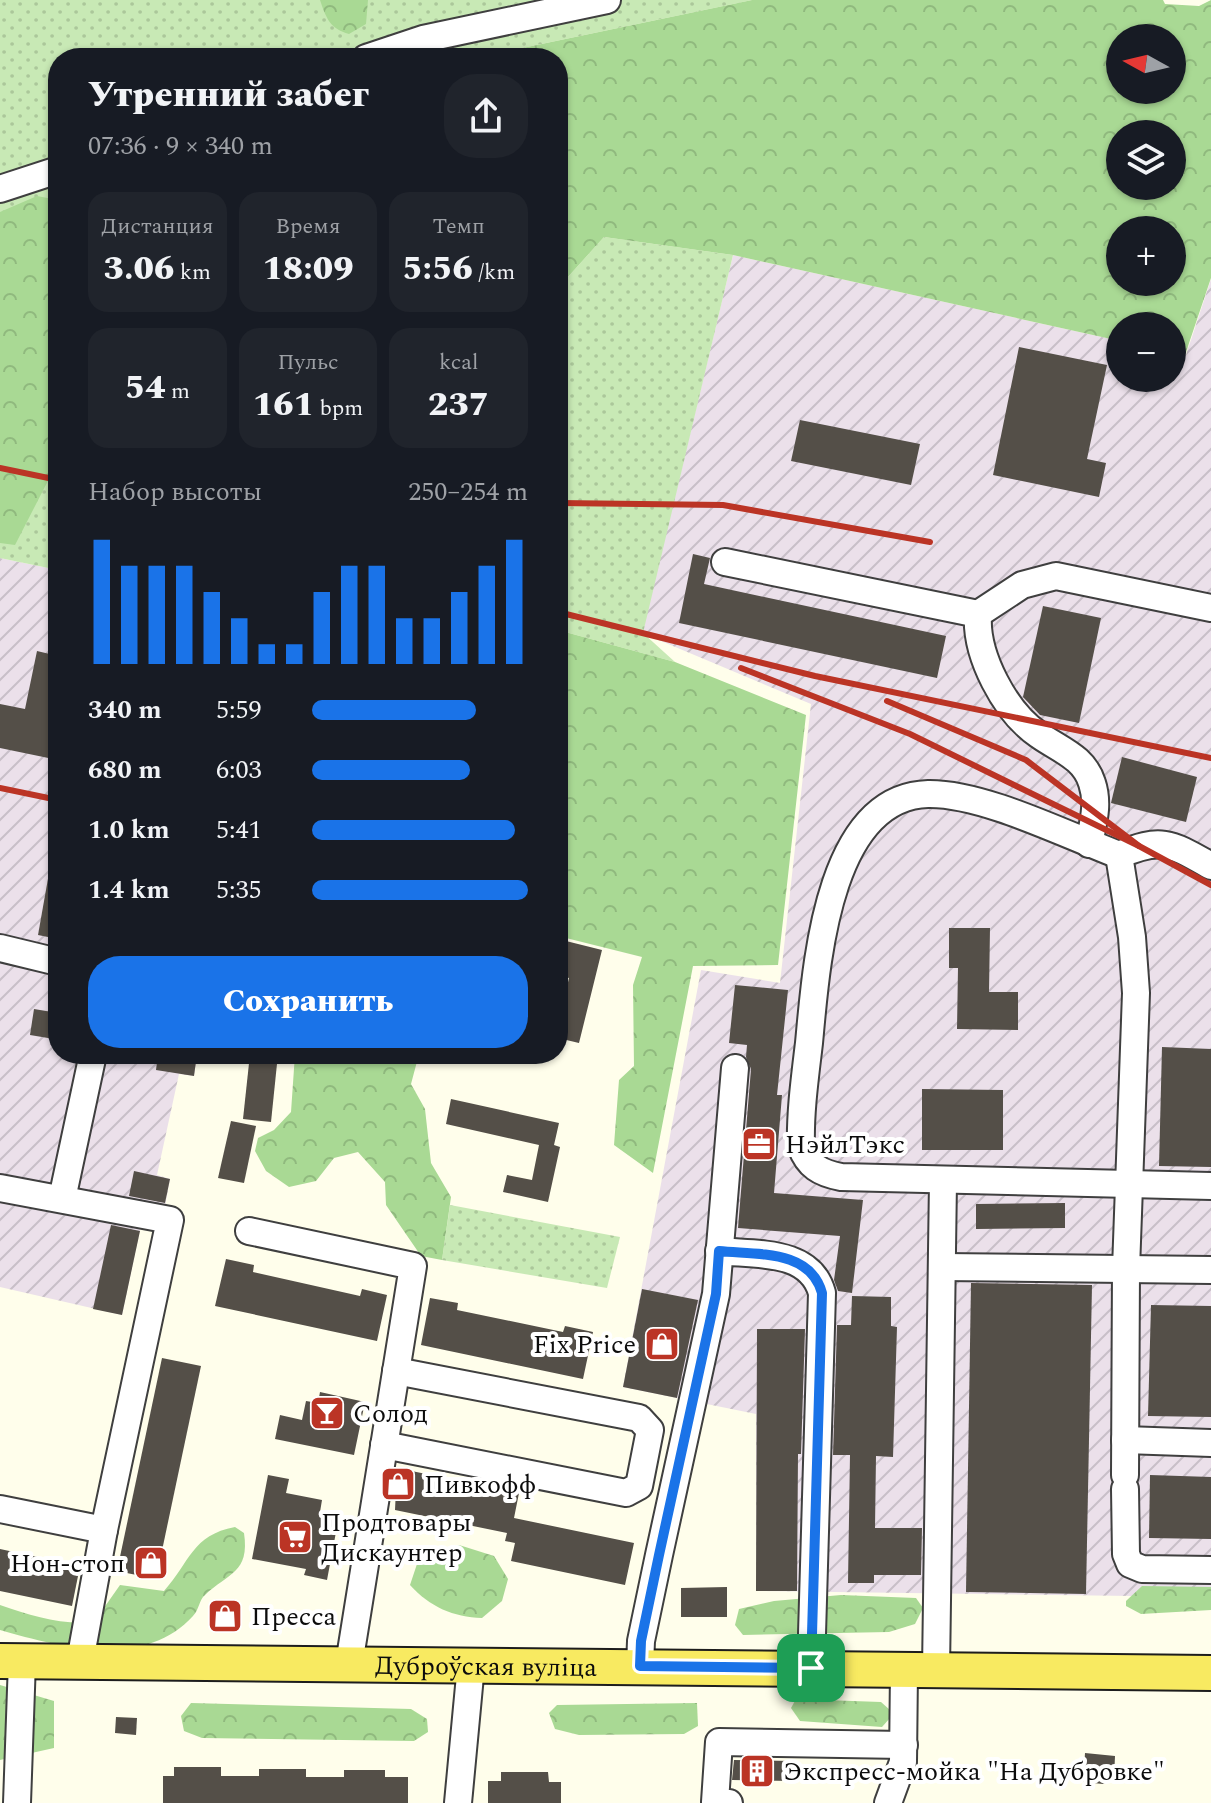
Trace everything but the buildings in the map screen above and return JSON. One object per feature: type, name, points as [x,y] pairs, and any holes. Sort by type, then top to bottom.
[{"type":"main road","name":"Дуброўская вуліца","points":[[11,1661],[1211,1673]]},
{"type":"street","points":[[400,48],[462,30],[607,0]]},
{"type":"street","points":[[0,189],[48,173]]},
{"type":"street","points":[[725,562],[978,614],[1022,585],[1056,576],[1211,608]]},
{"type":"street","points":[[978,614],[979,648],[1015,709],[1031,729],[1069,752],[1091,780],[1095,812],[1089,844]]},
{"type":"street","points":[[1211,866],[1163,843],[1151,843],[1119,855],[973,801],[927,794],[889,806],[873,818],[844,863],[831,899],[816,970],[801,1146],[805,1158],[828,1174],[943,1181],[1211,1186]]},
{"type":"street","points":[[1119,855],[1135,965],[1126,1269],[1126,1554],[1130,1564],[1142,1569],[1211,1570]]},
{"type":"street","points":[[0,948],[48,960]]},
{"type":"street","points":[[62,1199],[91,1064]]},
{"type":"street","points":[[640,1666],[641,1641],[716,1294],[735,1068]]},
{"type":"street","points":[[888,1803],[903,1753],[920,1670],[942,1267],[943,1181]]},
{"type":"street","points":[[0,1188],[170,1220],[104,1530],[80,1661]]},
{"type":"street","points":[[249,1231],[413,1266],[349,1664]]},
{"type":"street","points":[[719,1251],[800,1262],[819,1281],[822,1293],[811,1668]]},
{"type":"street","points":[[942,1267],[1211,1270]]},
{"type":"street","points":[[384,1445],[626,1493],[639,1486],[650,1430],[639,1418],[396,1371]]},
{"type":"street","points":[[1125,1440],[1211,1443]]},
{"type":"street","points":[[0,1509],[104,1530]]},
{"type":"street","points":[[11,1661],[17,1803]]},
{"type":"street","points":[[458,1803],[471,1665]]},
{"type":"street","points":[[729,1803],[715,1802],[719,1742],[903,1753]]},
{"type":"shaded area","points":[[733,255],[1106,338],[1106,392],[1186,392],[1186,355],[1211,279],[1211,1597],[756,1591],[756,1414],[623,1387],[701,970],[780,983],[811,704],[642,633]]},
{"type":"shaded area","points":[[0,558],[48,568],[48,1064],[196,1064],[194,1076],[179,1074],[157,1175],[170,1179],[165,1206],[141,1225],[122,1315],[0,1287]]},
{"type":"green space","points":[[0,0],[752,0],[523,48],[48,48],[48,568],[0,558]]},
{"type":"green space","points":[[320,0],[368,0],[366,24],[349,34],[337,29],[327,17]]},
{"type":"green space","points":[[752,0],[1163,0],[1165,4],[1199,6],[1211,0],[1211,278],[1186,352],[1186,312],[1106,312],[1106,338],[733,255],[604,237],[568,277],[568,48],[523,48]]},
{"type":"green space","points":[[37,196],[48,198],[48,481],[15,545],[0,543],[0,212]]},
{"type":"green space","points":[[604,237],[733,255],[643,633],[675,662],[568,633],[568,277]]},
{"type":"green space","points":[[568,633],[675,662],[806,715],[778,965],[693,966],[653,1173],[614,1145],[619,1080],[634,1066],[633,985],[642,957],[568,938]]},
{"type":"green space","points":[[294,1064],[416,1064],[411,1084],[425,1109],[431,1163],[451,1197],[442,1260],[421,1256],[386,1205],[385,1182],[358,1152],[334,1158],[316,1181],[289,1187],[266,1171],[255,1151],[258,1138],[274,1130],[291,1112]]},
{"type":"green space","points":[[450,1205],[620,1237],[607,1288],[442,1260]]},
{"type":"green space","points":[[235,1527],[244,1533],[245,1546],[244,1556],[235,1571],[203,1597],[193,1616],[173,1633],[151,1643],[126,1649],[101,1650],[49,1643],[0,1630],[0,1605],[58,1621],[94,1622],[120,1585],[164,1591],[200,1543],[209,1536]]},
{"type":"green space","points":[[459,1545],[494,1556],[508,1579],[502,1601],[482,1618],[461,1616],[443,1609],[410,1585],[420,1555]]},
{"type":"green space","points":[[1142,1586],[1211,1587],[1211,1610],[1141,1614],[1126,1606],[1126,1601]]},
{"type":"green space","points":[[841,1595],[916,1598],[923,1608],[915,1624],[889,1632],[743,1635],[735,1625],[739,1609],[774,1601]]},
{"type":"green space","points":[[0,1685],[54,1701],[54,1748],[0,1760]]},
{"type":"green space","points":[[796,1699],[881,1702],[890,1710],[890,1718],[882,1727],[800,1721],[791,1708]]},
{"type":"green space","points":[[191,1703],[411,1709],[427,1719],[428,1732],[414,1741],[202,1738],[184,1731],[181,1716]]},
{"type":"green space","points":[[697,1703],[698,1726],[684,1734],[579,1735],[555,1729],[549,1713],[557,1705]]},
{"type":"railway","points":[[0,468],[48,478]]},
{"type":"railway","points":[[568,503],[723,505],[930,542]]},
{"type":"railway","points":[[568,614],[815,676],[1211,758]]},
{"type":"railway","points":[[741,668],[910,734],[1139,846]]},
{"type":"railway","points":[[887,701],[1026,760],[1139,846],[1211,885]]},
{"type":"railway","points":[[0,788],[48,798]]},
{"type":"place","name":"НэйлТэкс","points":[[759,1144]]},
{"type":"place","name":"Fix Price","points":[[662,1344]]},
{"type":"place","name":"Солод","points":[[327,1413]]},
{"type":"place","name":"Пивкофф","points":[[398,1484]]},
{"type":"place","name":"Продтовары Дискаунтер","points":[[295,1537]]},
{"type":"place","name":"Нон-стоп","points":[[151,1563]]},
{"type":"place","name":"Пресса","points":[[225,1616]]},
{"type":"place","name":"Экспресс-мойка \"На Дубровке\"","points":[[757,1771]]},
{"type":"route","points":[[719,1251],[800,1262],[819,1281],[822,1293],[811,1668],[640,1666],[641,1641],[716,1294],[719,1251]]}]
